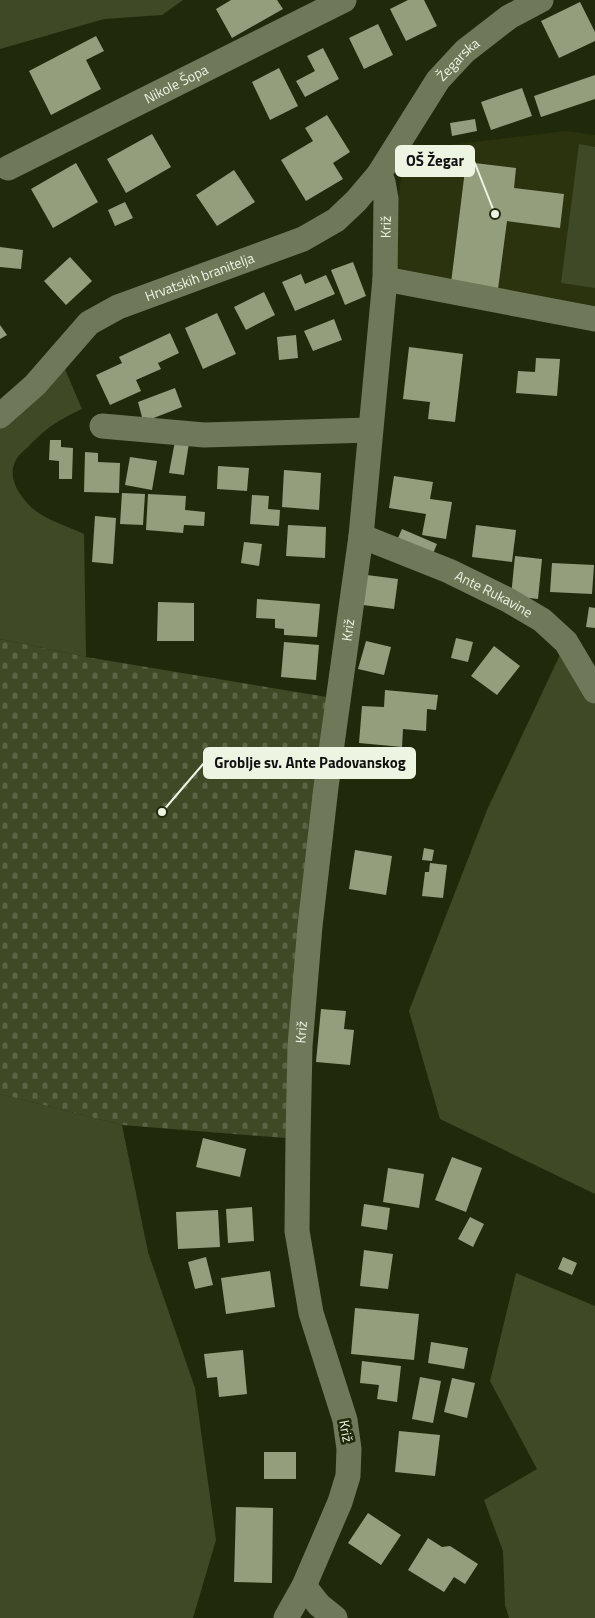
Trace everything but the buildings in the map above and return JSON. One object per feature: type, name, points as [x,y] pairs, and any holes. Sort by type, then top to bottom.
[{"type":"street","name":"Nikole Šopa","points":[[8,168],[344,0]]},
{"type":"street","name":"Žegarska","points":[[398,142],[438,80],[505,9],[541,0]]},
{"type":"street","name":"Hrvatskih branitelja","points":[[0,416],[35,385],[89,323],[118,307],[303,239],[336,220],[356,201],[379,174],[398,142]]},
{"type":"street","name":"Križ","points":[[286,1618],[304,1586],[340,1502],[348,1476],[350,1449],[345,1420],[312,1313],[297,1230],[300,1046],[310,926],[326,787],[360,536],[385,279],[386,198],[383,182],[379,174]]},
{"type":"street","points":[[385,279],[595,319]]},
{"type":"street","points":[[102,426],[204,435],[370,430]]},
{"type":"street","name":"Ante Rukavine","points":[[360,536],[449,571],[508,600],[542,620],[566,642],[595,691]]},
{"type":"street","points":[[304,1586],[319,1605],[335,1618]]},
{"type":"shaded area","points":[[566,131],[595,135],[595,309],[385,279],[406,150]]},
{"type":"green space","points":[[0,0],[183,0],[162,15],[104,19],[0,49]]},
{"type":"green space","points":[[579,144],[595,147],[595,288],[561,283]]},
{"type":"green space","points":[[59,355],[82,409],[54,424],[36,439],[17,458],[13,466],[13,473],[19,492],[32,508],[50,519],[84,534],[86,657],[0,639],[0,416]]},
{"type":"green space","points":[[0,639],[86,657],[339,699],[298,1139],[122,1125],[0,1094]]},
{"type":"green space","points":[[566,642],[595,691],[595,1194],[440,1119],[409,1011],[487,810]]},
{"type":"green space","points":[[0,1094],[122,1125],[148,1252],[195,1388],[216,1540],[193,1618],[0,1618]]},
{"type":"green space","points":[[516,1273],[595,1306],[595,1618],[509,1618],[505,1605],[503,1551],[484,1500],[537,1469],[490,1381]]},
{"type":"place","name":"OŠ Žegar","points":[[495,214]]},
{"type":"place","name":"Groblje sv. Ante Padovanskog","points":[[162,812]]}]
